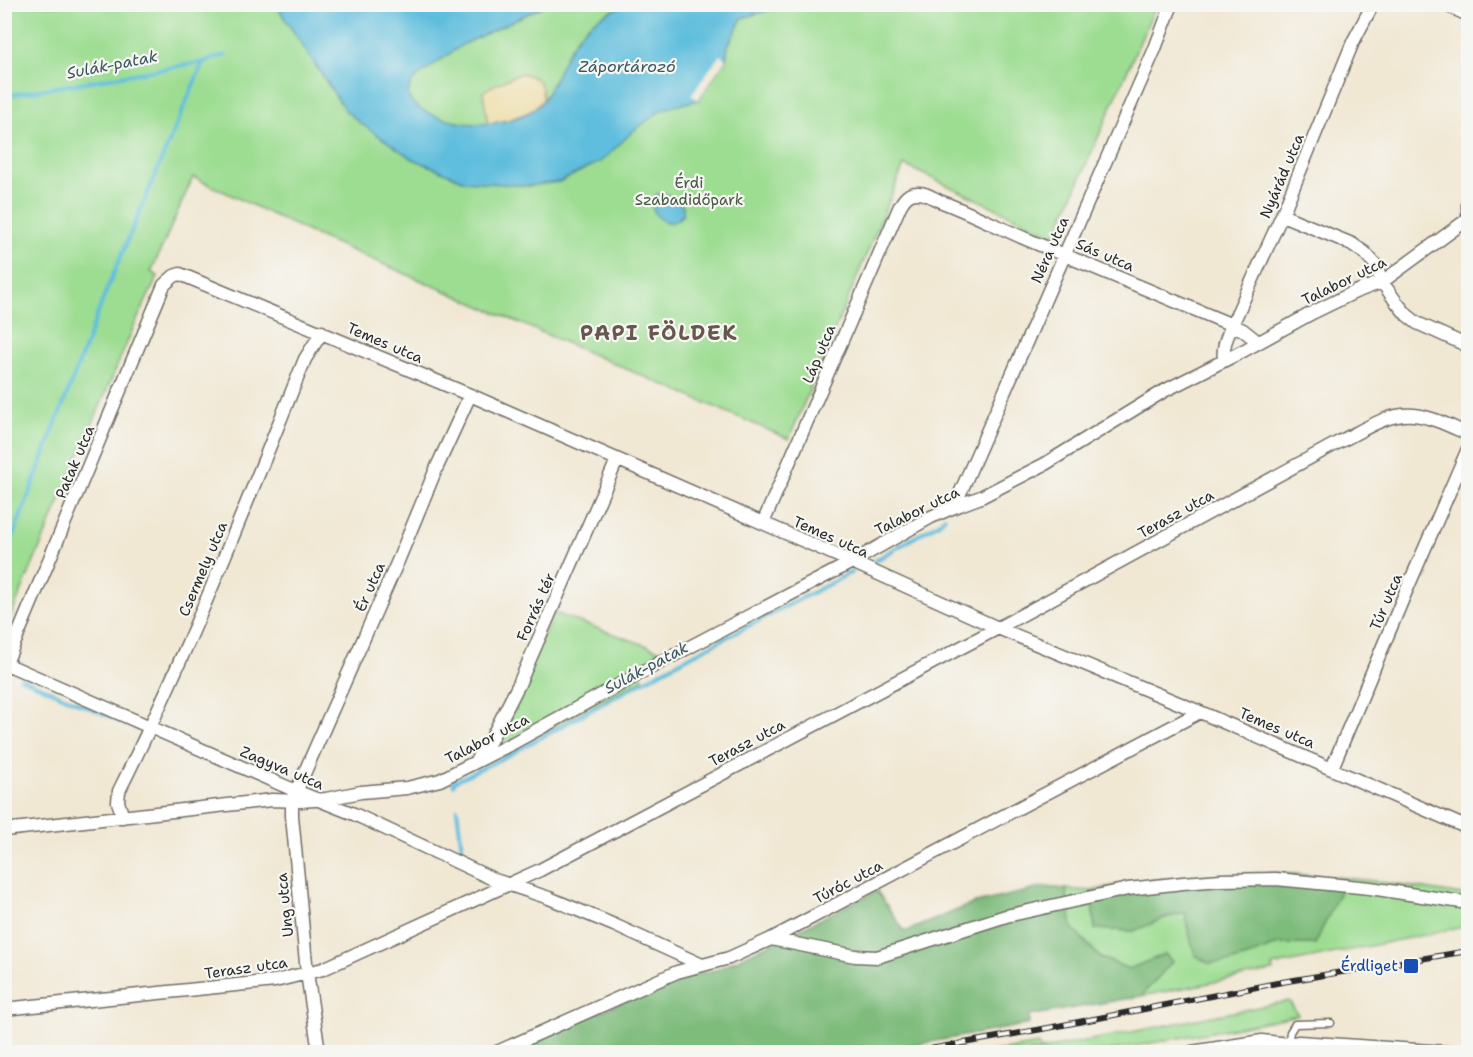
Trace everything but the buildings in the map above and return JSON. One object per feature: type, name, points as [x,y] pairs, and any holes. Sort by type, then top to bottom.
[{"type":"street","name":"Néra utca","points":[[954,507],[1154,51],[1172,4]]},
{"type":"street","name":"Nyárád utca","points":[[1224,360],[1225,343],[1232,325],[1282,215],[1353,42],[1373,4]]},
{"type":"street","points":[[1444,4],[1468,15]]},
{"type":"street","name":"Sás utca","points":[[905,198],[918,192],[927,195],[1232,325],[1243,330],[1258,342]]},
{"type":"street","name":"Láp utca","points":[[763,523],[905,198]]},
{"type":"street","points":[[1468,201],[1468,214]]},
{"type":"street","points":[[1282,215],[1352,244],[1365,253],[1375,264],[1382,282],[1396,303],[1407,315],[1418,323],[1468,346]]},
{"type":"street","name":"Talabor utca","points":[[318,800],[361,792],[407,788],[440,780],[932,518],[981,497],[1045,464],[1164,391],[1312,313],[1382,282],[1468,219]]},
{"type":"street","name":"Temes utca","points":[[180,274],[470,395],[998,628],[1332,768],[1468,828]]},
{"type":"street","name":"Patak utca","points":[[5,665],[164,285],[180,274]]},
{"type":"street","name":"Csermely utca","points":[[123,817],[118,801],[119,791],[151,726],[230,543],[305,359],[322,332]]},
{"type":"street","name":"Ér utca","points":[[294,796],[470,395]]},
{"type":"street","name":"Terasz utca","points":[[4,1009],[275,981],[323,969],[540,870],[998,628],[1339,442],[1389,418],[1417,415],[1468,434]]},
{"type":"street","name":"Túr utca","points":[[1332,768],[1468,449]]},
{"type":"street","name":"Forrás tér","points":[[475,761],[490,741],[519,684],[617,460]]},
{"type":"street","name":"Zagyva utca","points":[[5,665],[151,726],[294,796],[318,800],[354,814],[483,874],[614,925],[702,965]]},
{"type":"street","name":"Túróc utca","points":[[497,1053],[677,972],[729,958],[771,939],[1200,712]]},
{"type":"street","points":[[354,814],[351,803],[361,792]]},
{"type":"street","points":[[4,830],[294,796]]},
{"type":"street","name":"Ung utca","points":[[294,796],[292,816],[307,974],[319,1053]]},
{"type":"street","points":[[540,870],[537,880],[539,887],[549,898]]},
{"type":"street","points":[[771,939],[855,956],[877,957],[1006,915],[1128,889],[1221,880],[1276,879],[1341,885],[1468,903]]},
{"type":"street","points":[[1192,1053],[1299,1042],[1447,1053]]},
{"type":"lane","points":[[1288,1044],[1290,1032],[1295,1024],[1330,1023]]},
{"type":"green space","name":"Érdi Szabadidőpark","points":[[5,5],[1156,5],[1055,236],[904,165],[789,439],[311,233],[193,177],[151,272],[158,276],[134,326],[5,630]]},
{"type":"green space","points":[[554,613],[665,652],[638,664],[643,679],[493,758],[489,750]]},
{"type":"green space","points":[[1277,873],[1346,878],[1315,944],[1278,944],[1230,962],[1208,963],[1195,955],[1186,913],[1164,918],[1134,931],[1095,929],[1091,891],[1131,882]]},
{"type":"green space","points":[[1346,878],[1468,896],[1468,926],[1272,966],[1273,971],[1141,996],[1171,961],[1164,955],[1129,969],[1101,958],[1072,928],[1066,889],[1091,891],[1095,929],[1134,931],[1164,918],[1186,913],[1187,926],[1230,961],[1250,956],[1278,944],[1315,944]]},
{"type":"green space","points":[[1045,887],[1066,889],[1072,928],[1101,958],[1129,969],[1165,954],[1172,962],[1141,996],[1029,1016],[1029,1024],[875,1052],[508,1052],[681,977],[716,970],[877,891],[905,932],[972,904]]},
{"type":"green space","points":[[1289,1001],[1298,1015],[1102,1052],[991,1052],[1038,1044],[1040,1050]]},
{"type":"sand","points":[[521,73],[538,81],[542,88],[543,100],[532,111],[508,120],[488,124],[483,92]]},
{"type":"water","name":"Záportározó","points":[[276,5],[546,5],[462,45],[411,83],[408,94],[411,101],[419,108],[445,119],[473,124],[513,119],[536,107],[544,99],[569,49],[580,34],[601,16],[626,5],[833,5],[817,8],[773,9],[742,18],[728,46],[726,59],[698,100],[663,109],[632,132],[602,161],[559,182],[527,186],[465,181],[411,158],[360,123],[345,110]]},
{"type":"water","points":[[658,194],[672,197],[683,206],[683,214],[678,219],[668,222],[655,213],[651,200]]},
{"type":"pier","points":[[720,55],[726,59],[698,100],[691,95]]},
{"type":"waterway","name":"Sulák-patak","points":[[4,96],[203,62],[225,55]]},
{"type":"waterway","points":[[4,560],[107,289],[203,62]]},
{"type":"waterway","name":"Sulák-patak","points":[[876,560],[939,523],[945,517]]},
{"type":"waterway","name":"Sulák-patak","points":[[454,785],[453,782],[507,756],[679,662],[852,572]]},
{"type":"waterway","points":[[21,678],[138,729]]},
{"type":"waterway","name":"Sulák-patak","points":[[457,809],[462,849]]},
{"type":"railway","points":[[913,1052],[1282,982],[1468,951]]},
{"type":"place","name":"Érdliget","points":[[1411,966]]},
{"type":"district","name":"PAPI FÖLDEK","points":[[659,333]]}]
